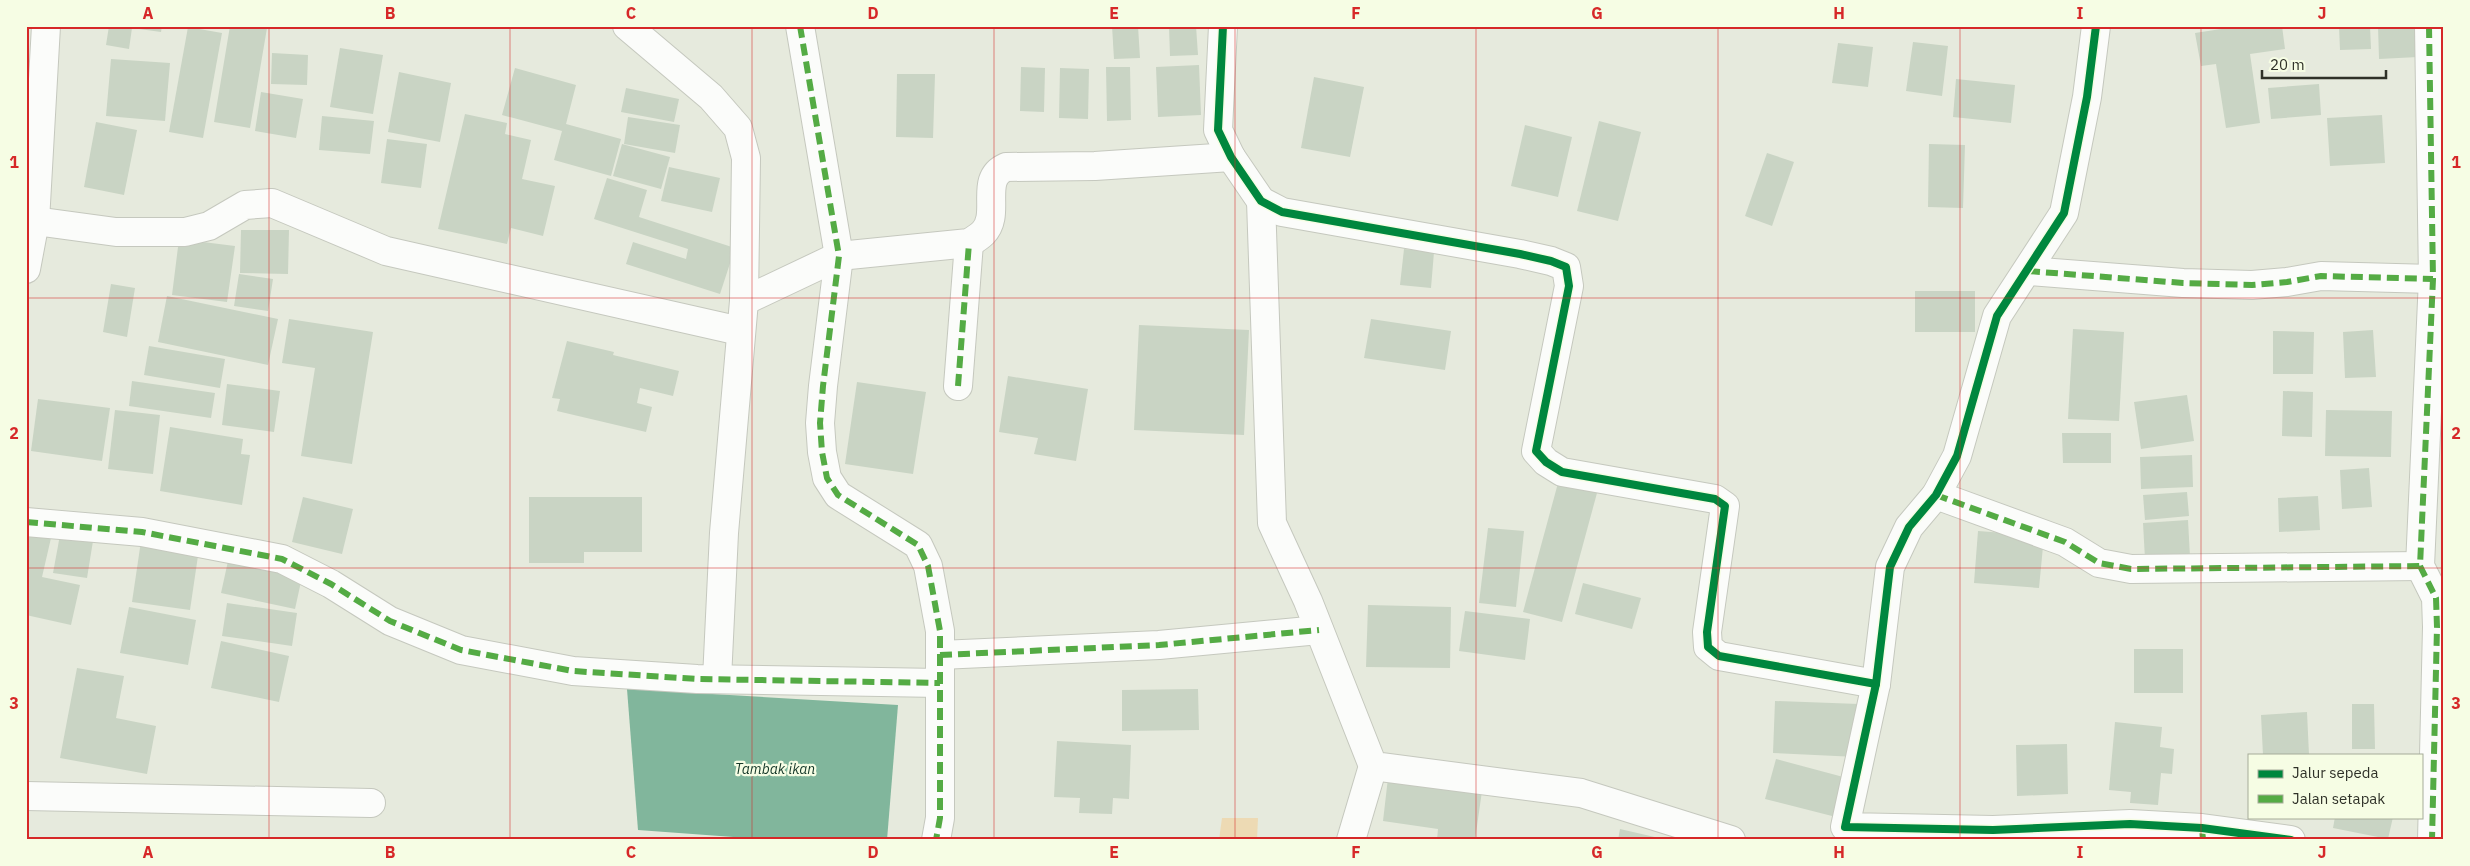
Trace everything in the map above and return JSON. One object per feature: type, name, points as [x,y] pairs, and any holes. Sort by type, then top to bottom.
[{"type":"street","points":[[26,269],[35,221],[46,26]]},
{"type":"street","points":[[627,26],[711,97],[738,128],[746,158],[744,301],[724,533],[717,679]]},
{"type":"street","points":[[800,26],[835,257],[820,423],[822,452],[827,478],[838,495],[918,544],[928,566],[936,598],[940,631],[938,725],[940,818],[936,840]]},
{"type":"street","points":[[1223,26],[1218,130],[1231,157],[1261,201],[1282,212],[1520,254],[1551,261],[1566,267],[1569,286],[1536,451],[1546,462],[1562,472],[1715,499],[1725,506],[1707,632],[1708,647],[1718,656],[1876,684]]},
{"type":"street","points":[[2096,26],[2087,96],[2064,213],[1997,316],[1957,456],[1936,495],[1909,527],[1890,567],[1876,684],[1838,833],[1993,830],[2130,824],[2203,834],[2291,840]]},
{"type":"street","points":[[2430,26],[2433,279],[2420,566],[2436,598],[2432,840]]},
{"type":"street","points":[[744,301],[835,257],[969,243],[983,233],[991,218],[991,179],[996,171],[1006,167],[1096,166],[1231,157]]},
{"type":"street","points":[[1261,201],[1272,523],[1308,601],[1373,766],[1351,840]]},
{"type":"street","points":[[35,221],[116,232],[186,232],[209,226],[245,205],[272,203],[386,251],[740,331]]},
{"type":"street","points":[[958,386],[969,243]]},
{"type":"street","points":[[2028,271],[2183,283],[2252,285],[2321,276],[2433,279]]},
{"type":"street","points":[[1936,495],[2065,542],[2099,563],[2131,569],[2420,566]]},
{"type":"street","points":[[26,522],[142,532],[282,559],[331,584],[390,621],[461,650],[573,670],[776,682],[940,683]]},
{"type":"street","points":[[940,655],[1159,645],[1319,630]]},
{"type":"street","points":[[1373,766],[1581,793],[1730,840]]},
{"type":"street","points":[[26,796],[371,803]]},
{"type":"shaded area","points":[[1222,818],[1258,818],[1257,840],[1219,840]]},
{"type":"water","name":"Tambak ikan","points":[[627,689],[898,705],[887,840],[773,840],[638,830]]},
{"type":"building","points":[[109,26],[162,26],[161,32],[132,28],[129,49],[106,45]]},
{"type":"building","points":[[230,26],[267,28],[250,128],[214,122]]},
{"type":"building","points":[[1112,26],[1138,26],[1140,58],[1114,59]]},
{"type":"building","points":[[1169,26],[1196,26],[1198,55],[1170,56]]},
{"type":"building","points":[[2221,26],[2282,26],[2285,49],[2250,54],[2260,123],[2226,128],[2216,64],[2201,66],[2195,33],[2221,29]]},
{"type":"building","points":[[2339,26],[2370,26],[2371,49],[2340,50]]},
{"type":"building","points":[[2378,26],[2416,26],[2418,57],[2379,59]]},
{"type":"building","points":[[188,27],[222,33],[203,138],[169,132]]},
{"type":"building","points":[[1913,42],[1948,46],[1942,96],[1906,91]]},
{"type":"building","points":[[1838,43],[1873,47],[1868,87],[1832,83]]},
{"type":"building","points":[[340,48],[383,55],[373,114],[330,107]]},
{"type":"building","points":[[272,53],[308,55],[307,85],[271,84]]},
{"type":"building","points":[[111,59],[170,63],[165,121],[106,116]]},
{"type":"building","points":[[1199,65],[1201,115],[1158,117],[1156,67]]},
{"type":"building","points":[[1021,67],[1045,68],[1044,112],[1020,111]]},
{"type":"building","points":[[1106,67],[1130,67],[1131,120],[1107,121]]},
{"type":"building","points":[[515,68],[576,85],[566,124],[621,139],[611,176],[554,160],[562,131],[502,115]]},
{"type":"building","points":[[1060,68],[1089,69],[1088,119],[1059,118]]},
{"type":"building","points":[[399,72],[451,83],[440,142],[388,132]]},
{"type":"building","points":[[897,74],[935,74],[933,138],[896,137]]},
{"type":"building","points":[[1314,77],[1364,87],[1350,157],[1301,148]]},
{"type":"building","points":[[1956,79],[2015,85],[2011,123],[1953,117]]},
{"type":"building","points":[[2319,84],[2321,115],[2271,119],[2268,88]]},
{"type":"building","points":[[626,88],[679,99],[674,122],[621,112]]},
{"type":"building","points":[[261,92],[303,99],[296,138],[255,131]]},
{"type":"building","points":[[465,114],[507,123],[505,134],[531,140],[522,179],[555,186],[543,236],[511,228],[507,244],[438,229]]},
{"type":"building","points":[[2382,115],[2385,163],[2330,166],[2327,118]]},
{"type":"building","points":[[322,116],[374,121],[370,154],[319,150]]},
{"type":"building","points":[[628,117],[680,125],[675,153],[624,144]]},
{"type":"building","points":[[1599,121],[1641,132],[1618,221],[1577,211]]},
{"type":"building","points":[[96,122],[137,130],[124,195],[84,187]]},
{"type":"building","points":[[1525,125],[1572,137],[1558,197],[1511,186]]},
{"type":"building","points":[[387,139],[427,144],[421,188],[381,183]]},
{"type":"building","points":[[622,144],[670,157],[661,189],[613,176]]},
{"type":"building","points":[[1929,144],[1965,145],[1963,208],[1928,207]]},
{"type":"building","points":[[1767,153],[1794,162],[1772,226],[1745,216]]},
{"type":"building","points":[[669,167],[720,178],[712,212],[661,201]]},
{"type":"building","points":[[607,178],[647,190],[639,217],[735,248],[720,294],[626,264],[633,242],[686,259],[688,249],[594,219]]},
{"type":"building","points":[[241,230],[289,230],[288,274],[240,273]]},
{"type":"building","points":[[179,239],[235,246],[227,302],[172,295]]},
{"type":"building","points":[[1404,249],[1434,252],[1431,288],[1400,285]]},
{"type":"building","points":[[239,274],[273,279],[268,311],[234,306]]},
{"type":"building","points":[[111,284],[135,288],[127,337],[103,332]]},
{"type":"building","points":[[1915,291],[1975,291],[1975,332],[1915,332]]},
{"type":"building","points":[[167,296],[278,319],[268,365],[158,342]]},
{"type":"building","points":[[289,319],[373,332],[352,464],[301,456],[315,368],[282,363]]},
{"type":"building","points":[[1371,319],[1451,331],[1445,370],[1364,358]]},
{"type":"building","points":[[1139,325],[1249,330],[1244,435],[1134,430]]},
{"type":"building","points":[[2073,329],[2124,332],[2119,421],[2068,419]]},
{"type":"building","points":[[2373,330],[2376,377],[2345,378],[2343,332]]},
{"type":"building","points":[[2273,331],[2314,332],[2313,374],[2273,374]]},
{"type":"building","points":[[567,341],[614,352],[613,355],[679,371],[673,396],[640,388],[637,403],[652,407],[646,432],[557,411],[560,399],[552,398]]},
{"type":"building","points":[[149,346],[225,359],[220,388],[144,375]]},
{"type":"building","points":[[1008,376],[1088,389],[1076,461],[1034,454],[1038,438],[999,432]]},
{"type":"building","points":[[132,381],[215,393],[211,418],[129,406]]},
{"type":"building","points":[[857,382],[926,392],[913,474],[845,464]]},
{"type":"building","points":[[227,384],[280,391],[274,432],[222,425]]},
{"type":"building","points":[[2283,391],[2313,392],[2312,437],[2282,436]]},
{"type":"building","points":[[2187,395],[2194,441],[2141,449],[2134,402]]},
{"type":"building","points":[[38,399],[110,408],[102,461],[31,451]]},
{"type":"building","points":[[115,410],[160,415],[153,474],[108,469]]},
{"type":"building","points":[[2326,410],[2392,411],[2391,457],[2325,456]]},
{"type":"building","points":[[170,427],[243,439],[241,454],[250,455],[242,505],[160,491]]},
{"type":"building","points":[[2062,433],[2111,433],[2111,463],[2063,463]]},
{"type":"building","points":[[2192,455],[2193,487],[2141,489],[2140,457]]},
{"type":"building","points":[[2369,468],[2372,507],[2342,509],[2340,470]]},
{"type":"building","points":[[1558,483],[1597,493],[1562,622],[1523,612]]},
{"type":"building","points":[[2187,492],[2189,516],[2145,520],[2143,495]]},
{"type":"building","points":[[2318,496],[2320,530],[2279,532],[2278,498]]},
{"type":"building","points":[[303,497],[353,509],[342,554],[292,542]]},
{"type":"building","points":[[529,497],[642,497],[642,552],[584,552],[584,563],[529,563]]},
{"type":"building","points":[[2188,520],[2190,557],[2145,559],[2143,523]]},
{"type":"building","points":[[1488,528],[1524,531],[1516,607],[1479,603]]},
{"type":"building","points":[[1978,531],[2044,536],[2039,588],[1974,583]]},
{"type":"building","points":[[26,532],[51,538],[42,577],[80,585],[71,625],[26,615]]},
{"type":"building","points":[[60,535],[93,541],[87,578],[53,573]]},
{"type":"building","points":[[141,541],[199,549],[190,610],[132,602]]},
{"type":"building","points":[[228,561],[302,577],[295,609],[221,593]]},
{"type":"building","points":[[1583,583],[1641,598],[1632,629],[1575,614]]},
{"type":"building","points":[[227,603],[297,613],[292,646],[222,636]]},
{"type":"building","points":[[1368,605],[1451,607],[1450,668],[1366,667]]},
{"type":"building","points":[[129,607],[196,620],[188,665],[120,653]]},
{"type":"building","points":[[1465,611],[1530,619],[1525,660],[1459,651]]},
{"type":"building","points":[[221,641],[289,656],[279,702],[211,688]]},
{"type":"building","points":[[2134,649],[2183,649],[2183,693],[2134,693]]},
{"type":"building","points":[[77,668],[124,676],[116,718],[156,726],[147,774],[60,758]]},
{"type":"building","points":[[1198,689],[1199,730],[1122,731],[1122,690]]},
{"type":"building","points":[[1775,701],[1859,704],[1857,757],[1773,753]]},
{"type":"building","points":[[2352,704],[2374,704],[2375,749],[2352,749]]},
{"type":"building","points":[[2307,712],[2309,754],[2263,754],[2261,715]]},
{"type":"building","points":[[2115,722],[2162,727],[2160,747],[2174,749],[2172,774],[2161,773],[2158,805],[2130,803],[2131,792],[2109,790]]},
{"type":"building","points":[[1057,741],[1131,745],[1129,799],[1113,798],[1112,814],[1079,813],[1080,798],[1054,797]]},
{"type":"building","points":[[2067,744],[2068,794],[2017,796],[2016,745]]},
{"type":"building","points":[[1776,759],[1847,778],[1836,817],[1765,799]]},
{"type":"building","points":[[1388,778],[1482,791],[1475,840],[1437,840],[1438,829],[1383,821]]},
{"type":"building","points":[[2335,818],[2393,818],[2388,839],[2333,828]]},
{"type":"building","points":[[1620,829],[1659,838],[1659,840],[1618,840]]},
{"type":"marked path","points":[[800,26],[839,256],[823,386],[820,423],[822,452],[827,478],[838,495],[918,545],[928,566],[940,631],[940,818],[936,840]]},
{"type":"marked path","points":[[2429,26],[2433,279],[2420,566],[2436,598],[2432,840]]},
{"type":"marked path","points":[[958,386],[969,243]]},
{"type":"marked path","points":[[2028,271],[2183,283],[2252,285],[2287,282],[2321,276],[2433,279]]},
{"type":"marked path","points":[[1936,495],[2065,542],[2099,563],[2131,569],[2420,566]]},
{"type":"marked path","points":[[26,522],[142,532],[282,559],[331,584],[390,621],[461,650],[573,671],[697,679],[940,683]]},
{"type":"marked path","points":[[940,655],[1159,645],[1319,630]]},
{"type":"marked path","points":[[2202,828],[2203,840]]},
{"type":"cycle path","points":[[1223,26],[1218,130],[1231,157],[1261,201],[1282,212],[1520,254],[1551,261],[1566,267],[1569,286],[1536,451],[1546,462],[1562,472],[1715,499],[1725,506],[1707,632],[1708,647],[1719,656],[1876,684]]},
{"type":"cycle path","points":[[2096,26],[2087,97],[2064,213],[1997,316],[1957,456],[1936,495],[1909,527],[1890,567],[1876,684],[1845,827],[1993,830],[2130,824],[2202,828],[2291,840]]}]
